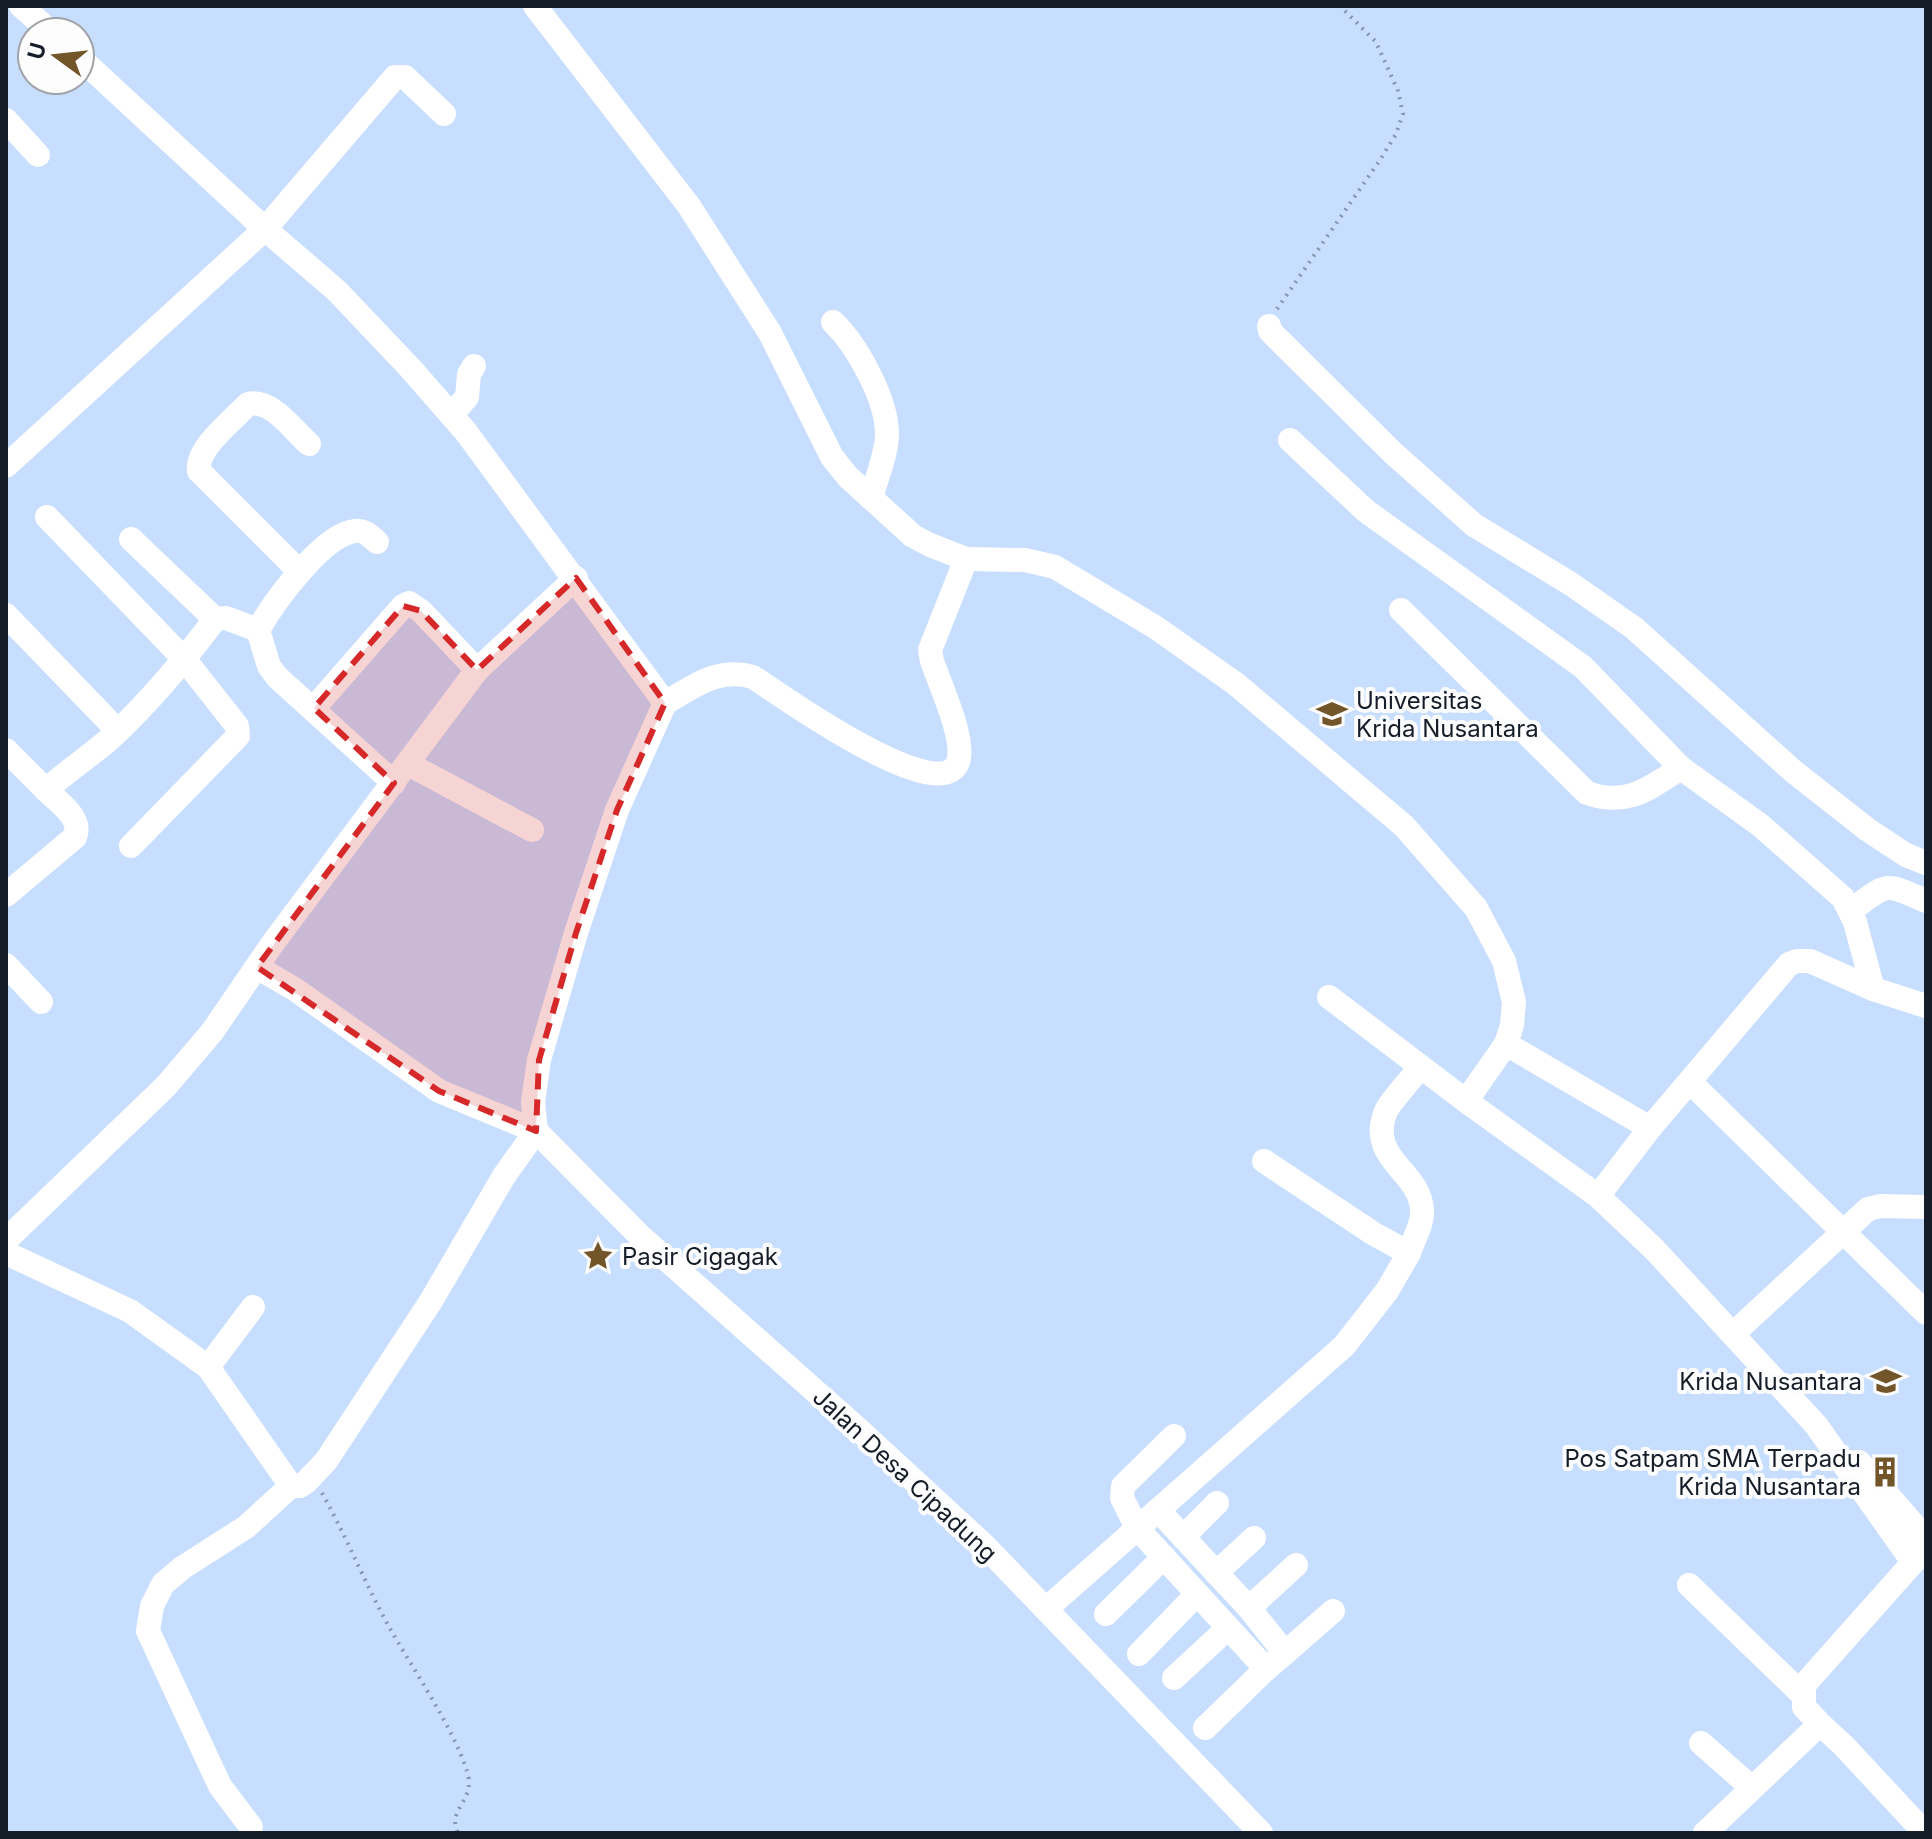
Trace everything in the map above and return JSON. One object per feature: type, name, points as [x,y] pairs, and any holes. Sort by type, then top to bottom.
[{"type":"street","points":[[535,6],[689,206],[770,333],[832,457],[848,477],[913,536],[930,545],[966,559],[1025,560],[1055,567],[1155,627],[1236,684],[1404,826],[1476,908],[1504,961],[1514,1002],[1506,1044],[1466,1101]]},
{"type":"street","points":[[96,73],[337,291],[452,414],[576,578],[665,703]]},
{"type":"street","points":[[6,466],[265,229],[395,77],[405,77],[444,114]]},
{"type":"street","points":[[6,120],[38,155]]},
{"type":"street","points":[[833,322],[852,345],[877,391],[885,416],[888,435],[871,498]]},
{"type":"street","points":[[1269,326],[1270,331],[1393,453],[1474,525],[1571,584],[1634,628],[1793,771],[1868,830],[1906,855],[1926,863]]},
{"type":"street","points":[[452,414],[467,397],[469,374],[474,366]]},
{"type":"street","points":[[300,572],[197,466],[201,454],[248,404],[255,402],[268,406],[309,444]]},
{"type":"street","points":[[1290,440],[1366,511],[1583,667],[1681,768],[1760,825],[1843,898],[1851,910],[1873,989]]},
{"type":"street","points":[[47,517],[185,660],[237,726],[238,736],[131,846]]},
{"type":"street","points":[[258,630],[300,572],[329,544],[354,531],[362,531],[377,542]]},
{"type":"street","points":[[131,539],[215,619]]},
{"type":"street","points":[[251,1827],[220,1786],[148,1631],[152,1606],[163,1584],[182,1568],[246,1527],[326,1461],[431,1301],[504,1176],[536,1131],[533,1102],[539,1060],[576,933],[617,810],[665,703],[708,679],[726,673],[742,674],[753,677],[893,762],[924,773],[947,774],[955,768],[959,759],[959,742],[930,650],[966,559]]},
{"type":"street","points":[[6,1240],[166,1086],[212,1032],[349,840],[477,670],[576,578]]},
{"type":"street","points":[[314,708],[403,606],[409,603],[421,611],[477,670]]},
{"type":"street","points":[[1401,610],[1587,793],[1620,799],[1643,793],[1681,768]]},
{"type":"street","points":[[6,615],[118,731]]},
{"type":"street","points":[[46,790],[118,731],[185,660],[215,619],[226,618],[258,630]]},
{"type":"street","points":[[258,630],[269,666],[277,677],[401,773],[532,830]]},
{"type":"street","points":[[6,750],[76,821],[78,828],[75,837],[6,895]]},
{"type":"street","points":[[1851,910],[1882,887],[1896,888],[1926,901]]},
{"type":"street","points":[[1598,1196],[1650,1128],[1789,964],[1810,961],[1873,989],[1926,1006]]},
{"type":"street","points":[[6,965],[41,1002]]},
{"type":"street","points":[[257,967],[296,990],[439,1091],[536,1131]]},
{"type":"street","points":[[1329,997],[1598,1196],[1655,1250],[1734,1333],[1816,1425],[1920,1555],[1804,1685],[1803,1695],[1804,1707],[1925,1833]]},
{"type":"street","points":[[1506,1044],[1650,1128]]},
{"type":"street","points":[[1046,1609],[1344,1346],[1387,1291],[1409,1253],[1422,1220],[1421,1200],[1383,1148],[1382,1130],[1388,1107],[1420,1067]]},
{"type":"street","points":[[1690,1082],[1926,1313]]},
{"type":"street","name":"Jalan Desa Cipadung","points":[[536,1131],[640,1236],[985,1546],[1261,1833]]},
{"type":"street","points":[[1264,1161],[1374,1234],[1409,1253]]},
{"type":"street","points":[[1734,1333],[1868,1209],[1881,1206],[1926,1207]]},
{"type":"street","points":[[6,1253],[130,1311],[162,1331],[208,1367],[302,1481]]},
{"type":"street","points":[[208,1367],[253,1307]]},
{"type":"street","points":[[1816,1425],[1834,1433],[1926,1539]]},
{"type":"street","points":[[1174,1436],[1123,1486],[1122,1498],[1137,1528],[1266,1669]]},
{"type":"street","points":[[1183,1537],[1217,1503]]},
{"type":"street","points":[[1158,1510],[1249,1608],[1285,1653]]},
{"type":"street","points":[[1216,1573],[1254,1538]]},
{"type":"street","points":[[1106,1614],[1164,1557]]},
{"type":"street","points":[[1249,1608],[1296,1565]]},
{"type":"street","points":[[1689,1585],[1803,1695]]},
{"type":"street","points":[[1139,1654],[1197,1594]]},
{"type":"street","points":[[1205,1728],[1333,1611]]},
{"type":"street","points":[[1174,1678],[1228,1628]]},
{"type":"street","points":[[1705,1833],[1820,1724]]},
{"type":"street","points":[[1701,1743],[1752,1788]]},
{"type":"path","points":[[1269,326],[1271,318],[1380,160],[1396,134],[1403,114],[1398,91],[1376,42],[1340,6]]},
{"type":"path","points":[[302,1481],[339,1522],[367,1585],[453,1739],[468,1772],[468,1794],[454,1817],[458,1833]]},
{"type":"highlighted area","points":[[576,578],[665,703],[617,810],[576,933],[539,1060],[536,1131],[439,1091],[257,967],[394,783],[314,708],[403,606],[421,611],[477,670]]},
{"type":"place","name":"Universitas Krida Nusantara","points":[[1332,714]]},
{"type":"place","name":"Pasir Cigagak","points":[[598,1256]]},
{"type":"place","name":"Krida Nusantara","points":[[1886,1381]]},
{"type":"place","name":"Pos Satpam SMA Terpadu Krida Nusantara","points":[[1885,1472]]}]
